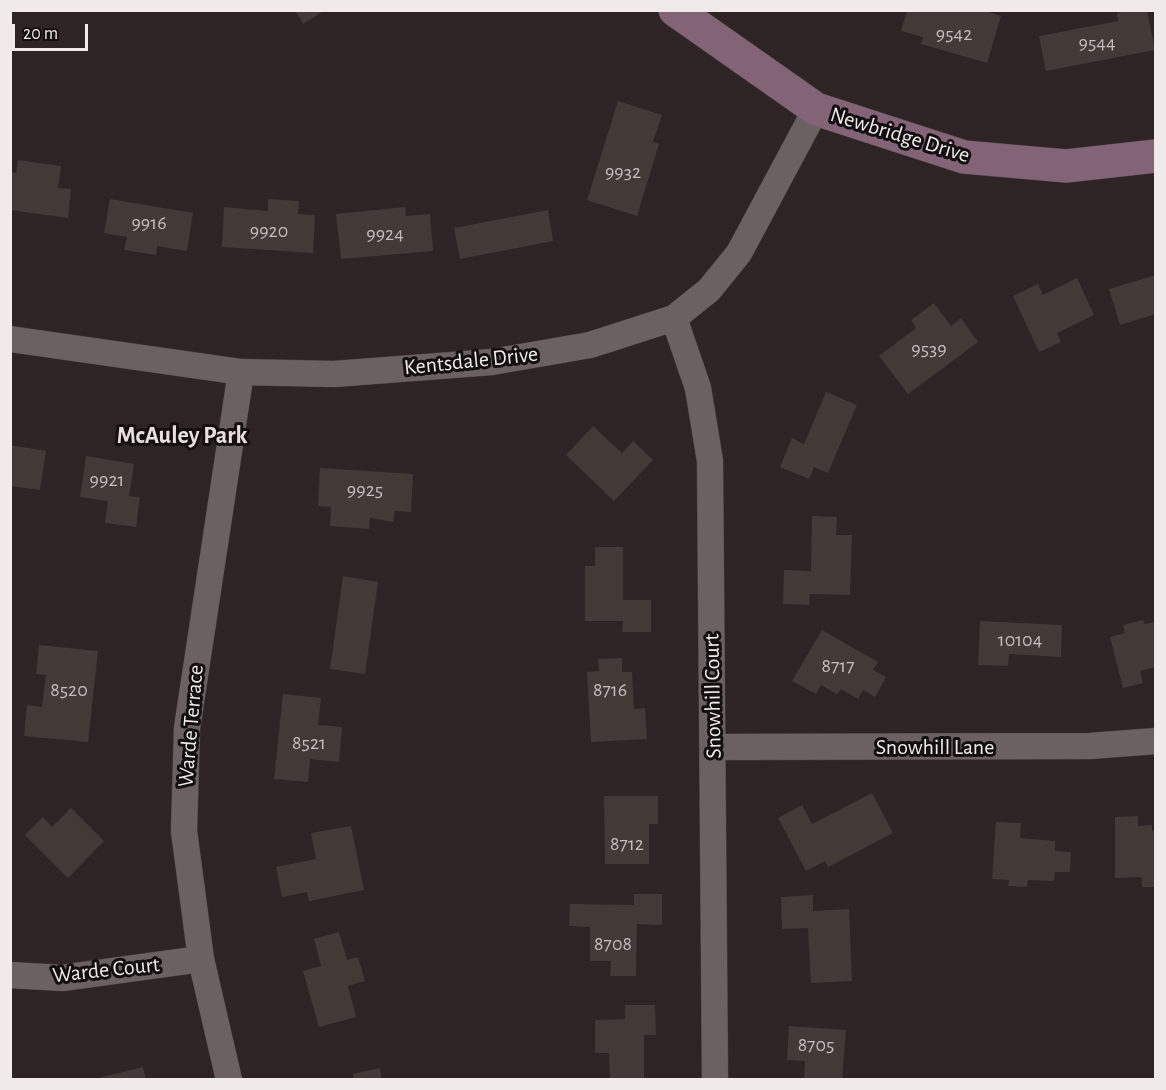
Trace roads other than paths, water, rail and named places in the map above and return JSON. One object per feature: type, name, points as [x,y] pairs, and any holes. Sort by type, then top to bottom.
[{"type":"street","name":"Newbridge Drive","points":[[675,10],[816,109],[964,157],[1066,166],[1155,156]]},
{"type":"street","name":"Kentsdale Drive","points":[[10,339],[241,372],[334,374],[492,362],[590,345],[674,318],[709,290],[739,253],[816,109]]},
{"type":"street","name":"Snowhill Court","points":[[674,318],[698,388],[710,461],[715,1080]]},
{"type":"street","name":"Warde Terrace","points":[[229,1080],[201,959],[184,831],[187,728],[241,372]]},
{"type":"street","name":"Snowhill Lane","points":[[714,747],[1090,746],[1155,741]]},
{"type":"street","name":"Warde Court","points":[[10,975],[62,978],[201,959]]},
{"type":"district","name":"McAuley Park","points":[[182,436]]}]
